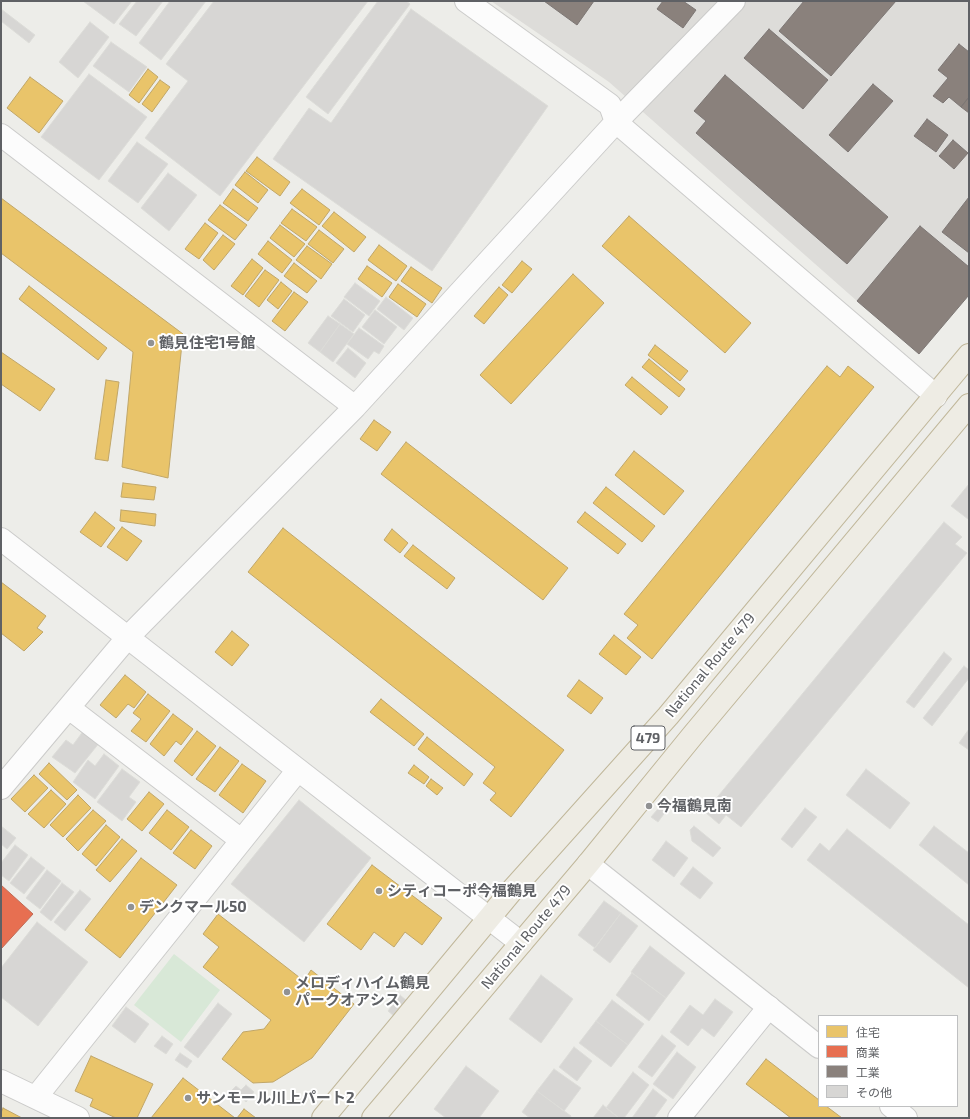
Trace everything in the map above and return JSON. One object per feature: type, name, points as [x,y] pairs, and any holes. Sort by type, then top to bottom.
[{"type":"highway","name":"National Route 479","points":[[323,1118],[489,918],[668,716],[969,356]]},
{"type":"highway","name":"National Route 479","points":[[373,1118],[588,864],[693,735],[966,415]]},
{"type":"street","points":[[466,1],[610,105],[616,122],[936,396]]},
{"type":"street","points":[[1,788],[128,637],[355,407],[616,122],[734,1]]},
{"type":"street","points":[[1,135],[355,407]]},
{"type":"street","points":[[1,539],[521,943]]},
{"type":"street","points":[[69,708],[242,840]]},
{"type":"street","points":[[36,1097],[298,770]]},
{"type":"street","points":[[588,864],[818,1046]]},
{"type":"street","points":[[679,1118],[769,1007]]},
{"type":"street","points":[[1,1081],[78,1118]]},
{"type":"street","points":[[892,1107],[906,1118]]},
{"type":"shaded area","points":[[491,1],[969,1],[969,295],[919,354],[609,82]]},
{"type":"green space","points":[[174,954],[220,990],[181,1042],[134,1005]]},
{"type":"building: 住宅","points":[[148,69],[158,77],[139,103],[129,95]]},
{"type":"building: 住宅","points":[[30,77],[63,101],[39,133],[7,108]]},
{"type":"building: 住宅","points":[[160,80],[170,87],[152,112],[142,104]]},
{"type":"building: 住宅","points":[[257,157],[290,182],[280,196],[246,171]]},
{"type":"building: 住宅","points":[[245,172],[268,190],[258,203],[235,185]]},
{"type":"building: 住宅","points":[[233,189],[258,208],[248,221],[223,203]]},
{"type":"building: 住宅","points":[[302,189],[330,210],[319,225],[290,203]]},
{"type":"building: 住宅","name":"鶴見住宅1号館","points":[[1,198],[183,334],[168,478],[122,467],[133,352],[1,253]]},
{"type":"building: 住宅","points":[[220,205],[247,225],[235,240],[208,220]]},
{"type":"building: 住宅","points":[[292,209],[317,227],[306,241],[281,223]]},
{"type":"building: 住宅","points":[[334,212],[366,237],[354,252],[322,226]]},
{"type":"building: 住宅","points":[[629,216],[751,323],[725,353],[602,246]]},
{"type":"building: 住宅","points":[[205,223],[218,233],[199,259],[185,249]]},
{"type":"building: 住宅","points":[[280,225],[305,244],[294,257],[270,238]]},
{"type":"building: 住宅","points":[[319,230],[344,249],[333,263],[308,244]]},
{"type":"building: 住宅","points":[[223,235],[235,244],[214,270],[203,260]]},
{"type":"building: 住宅","points":[[268,241],[292,260],[282,273],[258,254]]},
{"type":"building: 住宅","points":[[379,245],[407,266],[396,281],[368,260]]},
{"type":"building: 住宅","points":[[307,246],[332,264],[321,279],[296,260]]},
{"type":"building: 住宅","points":[[252,259],[263,268],[243,295],[231,286]]},
{"type":"building: 住宅","points":[[522,261],[532,269],[512,293],[502,285]]},
{"type":"building: 住宅","points":[[294,263],[317,281],[307,293],[284,276]]},
{"type":"building: 住宅","points":[[367,266],[392,283],[382,297],[358,279]]},
{"type":"building: 住宅","points":[[411,267],[442,288],[432,303],[401,281]]},
{"type":"building: 住宅","points":[[265,270],[279,280],[259,307],[245,296]]},
{"type":"building: 住宅","points":[[573,274],[604,303],[511,404],[480,375]]},
{"type":"building: 住宅","points":[[281,282],[292,291],[278,309],[267,300]]},
{"type":"building: 住宅","points":[[398,284],[426,304],[417,317],[389,297]]},
{"type":"building: 住宅","points":[[29,286],[107,348],[98,360],[19,299]]},
{"type":"building: 住宅","points":[[499,287],[508,295],[484,324],[474,316]]},
{"type":"building: 住宅","points":[[294,292],[308,302],[285,331],[272,321]]},
{"type":"building: 住宅","points":[[655,345],[688,371],[680,381],[648,355]]},
{"type":"building: 住宅","points":[[1,352],[55,389],[40,411],[1,384]]},
{"type":"building: 住宅","points":[[649,359],[685,389],[679,397],[642,367]]},
{"type":"building: 住宅","points":[[827,366],[840,377],[848,366],[874,387],[652,659],[627,638],[638,625],[624,614]]},
{"type":"building: 住宅","points":[[632,377],[668,407],[661,415],[625,385]]},
{"type":"building: 住宅","points":[[106,380],[119,382],[108,461],[95,459]]},
{"type":"building: 住宅","points":[[374,420],[391,432],[377,451],[360,439]]},
{"type":"building: 住宅","points":[[406,442],[568,568],[543,600],[381,474]]},
{"type":"building: 住宅","points":[[634,451],[684,491],[664,515],[615,475]]},
{"type":"building: 住宅","points":[[123,483],[156,487],[154,500],[121,497]]},
{"type":"building: 住宅","points":[[606,487],[655,526],[642,542],[593,503]]},
{"type":"building: 住宅","points":[[121,510],[156,514],[155,526],[120,521]]},
{"type":"building: 住宅","points":[[95,512],[115,528],[101,547],[80,532]]},
{"type":"building: 住宅","points":[[585,512],[626,544],[618,554],[577,522]]},
{"type":"building: 住宅","points":[[122,527],[142,541],[127,561],[107,547]]},
{"type":"building: 住宅","points":[[283,528],[564,750],[511,817],[490,800],[496,793],[483,783],[495,767],[248,572]]},
{"type":"building: 住宅","points":[[392,529],[408,543],[400,553],[384,540]]},
{"type":"building: 住宅","points":[[413,545],[455,578],[447,589],[404,556]]},
{"type":"building: 住宅","points":[[1,582],[46,616],[37,628],[43,632],[24,651],[1,633]]},
{"type":"building: 住宅","points":[[232,631],[249,645],[232,666],[215,652]]},
{"type":"building: 住宅","points":[[614,635],[641,657],[626,675],[599,654]]},
{"type":"building: 住宅","points":[[125,675],[146,692],[134,708],[128,704],[116,718],[100,705]]},
{"type":"building: 住宅","points":[[579,680],[603,698],[591,714],[567,696]]},
{"type":"building: 住宅","points":[[148,694],[170,711],[146,742],[131,731],[141,719],[133,713]]},
{"type":"building: 住宅","points":[[381,699],[424,734],[414,746],[370,712]]},
{"type":"building: 住宅","points":[[173,714],[193,729],[181,745],[176,741],[164,756],[150,744]]},
{"type":"building: 住宅","points":[[197,731],[216,746],[192,776],[174,761]]},
{"type":"building: 住宅","points":[[427,737],[473,774],[464,786],[418,749]]},
{"type":"building: 住宅","points":[[220,747],[239,761],[215,792],[196,779]]},
{"type":"building: 住宅","points":[[49,763],[77,790],[67,800],[39,774]]},
{"type":"building: 住宅","points":[[242,764],[266,781],[243,813],[219,795]]},
{"type":"building: 住宅","points":[[414,765],[429,777],[424,784],[408,773]]},
{"type":"building: 住宅","points":[[34,775],[48,788],[25,812],[11,799]]},
{"type":"building: 住宅","points":[[431,779],[443,788],[437,795],[426,786]]},
{"type":"building: 住宅","points":[[51,790],[66,804],[44,828],[28,814]]},
{"type":"building: 住宅","points":[[149,792],[164,804],[142,831],[127,819]]},
{"type":"building: 住宅","points":[[78,795],[91,808],[63,837],[50,825]]},
{"type":"building: 住宅","points":[[93,810],[106,821],[78,851],[66,839]]},
{"type":"building: 住宅","points":[[167,810],[189,827],[171,850],[149,833]]},
{"type":"building: 住宅","points":[[106,825],[120,837],[96,866],[82,854]]},
{"type":"building: 住宅","points":[[191,830],[212,846],[195,869],[173,853]]},
{"type":"building: 住宅","points":[[122,839],[137,851],[110,882],[96,870]]},
{"type":"building: 住宅","name":"デンクマール50","points":[[141,858],[177,885],[120,958],[85,930]]},
{"type":"building: 住宅","name":"シティコーポ今福鶴見","points":[[372,865],[442,918],[422,945],[405,932],[394,947],[374,932],[361,950],[327,924]]},
{"type":"building: 住宅","name":"メロディハイム鶴見 パークオアシス","points":[[218,914],[304,981],[311,970],[354,1004],[312,1058],[273,1082],[253,1083],[222,1059],[243,1032],[264,1029],[271,1020],[203,967],[219,947],[203,934]]},
{"type":"building: 住宅","points":[[91,1056],[153,1084],[137,1118],[116,1118],[90,1106],[93,1099],[75,1091]]},
{"type":"building: 住宅","points":[[766,1059],[818,1099],[818,1107],[827,1107],[842,1118],[791,1118],[746,1084]]},
{"type":"building: 住宅","name":"サンモール川上パート2","points":[[183,1078],[235,1118],[151,1118]]},
{"type":"building: 住宅","points":[[3,1108],[22,1118],[1,1118]]},
{"type":"building: 住宅","name":"サンモール川上パート2","points":[[244,1109],[256,1118],[237,1118]]},
{"type":"building: 商業","points":[[1,885],[33,914],[1,949]]},
{"type":"building: 工業","points":[[544,1],[594,1],[577,25]]},
{"type":"building: 工業","points":[[663,1],[683,1],[696,10],[683,28],[657,9]]},
{"type":"building: 工業","points":[[804,1],[896,1],[831,76],[779,31]]},
{"type":"building: 工業","points":[[769,29],[828,80],[803,109],[744,58]]},
{"type":"building: 工業","points":[[959,44],[969,52],[969,97],[961,107],[949,97],[943,103],[933,96],[948,78],[938,70]]},
{"type":"building: 工業","points":[[725,75],[888,217],[847,264],[696,133],[706,121],[694,111]]},
{"type":"building: 工業","points":[[873,84],[893,101],[848,152],[829,135]]},
{"type":"building: 工業","points":[[969,97],[969,113],[961,107]]},
{"type":"building: 工業","points":[[927,119],[948,135],[936,152],[914,136]]},
{"type":"building: 工業","points":[[953,140],[968,153],[954,169],[939,156]]},
{"type":"building: 工業","points":[[969,197],[969,253],[942,232]]},
{"type":"building: 工業","points":[[920,226],[969,267],[969,295],[919,354],[857,301]]},
{"type":"building: その他","points":[[83,1],[132,1],[114,24]]},
{"type":"building: その他","points":[[137,1],[163,1],[136,36],[119,24]]},
{"type":"building: その他","points":[[170,1],[206,1],[161,60],[139,43]]},
{"type":"building: その他","points":[[214,1],[368,1],[220,196],[145,138],[188,81],[166,64]]},
{"type":"building: その他","points":[[378,1],[406,1],[410,4],[328,114],[306,97]]},
{"type":"building: その他","points":[[1,9],[35,35],[29,43],[1,21]]},
{"type":"building: その他","points":[[411,9],[548,106],[432,271],[273,159],[309,108],[331,123]]},
{"type":"building: その他","points":[[90,22],[109,37],[78,78],[59,62]]},
{"type":"building: その他","points":[[111,42],[147,67],[129,92],[93,66]]},
{"type":"building: その他","points":[[89,74],[147,117],[99,180],[41,137]]},
{"type":"building: その他","points":[[137,142],[168,164],[138,203],[108,181]]},
{"type":"building: その他","points":[[168,173],[197,195],[169,231],[141,208]]},
{"type":"building: その他","points":[[355,283],[380,301],[369,316],[344,297]]},
{"type":"building: その他","points":[[386,297],[413,318],[404,330],[377,309]]},
{"type":"building: その他","points":[[344,299],[365,315],[353,332],[331,316]]},
{"type":"building: その他","points":[[375,310],[397,327],[384,344],[362,327]]},
{"type":"building: その他","points":[[328,316],[340,324],[320,352],[308,343]]},
{"type":"building: その他","points":[[340,324],[354,334],[333,362],[320,352]]},
{"type":"building: その他","points":[[359,328],[384,346],[379,354],[374,351],[368,359],[347,344]]},
{"type":"building: その他","points":[[348,348],[366,363],[355,378],[336,363]]},
{"type":"building: その他","points":[[969,484],[969,518],[968,519],[951,506]]},
{"type":"building: その他","points":[[944,522],[962,537],[955,544],[967,553],[741,827],[726,815],[719,824],[705,812]]},
{"type":"building: その他","points":[[944,652],[952,659],[914,708],[906,702]]},
{"type":"building: その他","points":[[964,666],[969,670],[969,678],[932,726],[923,718]]},
{"type":"building: その他","points":[[969,729],[969,750],[959,743]]},
{"type":"building: その他","points":[[84,730],[100,742],[75,773],[52,757],[66,740],[73,745]]},
{"type":"building: その他","points":[[104,754],[119,766],[95,799],[73,782],[88,760],[95,766]]},
{"type":"building: その他","points":[[122,769],[140,782],[129,797],[136,802],[122,821],[97,802]]},
{"type":"building: その他","points":[[866,769],[910,803],[890,829],[846,795]]},
{"type":"building: その他","points":[[299,800],[371,858],[304,942],[231,884]]},
{"type":"building: その他","points":[[663,803],[669,807],[658,822],[651,817]]},
{"type":"building: その他","points":[[805,808],[817,817],[792,848],[781,839]]},
{"type":"building: その他","points":[[1,826],[16,838],[7,849],[1,844]]},
{"type":"building: その他","points":[[694,826],[721,848],[713,857],[692,841],[690,830]]},
{"type":"building: その他","points":[[934,826],[969,853],[969,885],[919,845]]},
{"type":"building: その他","points":[[847,829],[969,925],[969,988],[807,860],[820,843],[829,851]]},
{"type":"building: その他","points":[[666,841],[688,858],[674,877],[652,860]]},
{"type":"building: その他","points":[[15,845],[28,855],[9,881],[1,875],[1,863]]},
{"type":"building: その他","points":[[31,857],[45,868],[24,894],[10,883]]},
{"type":"building: その他","points":[[693,867],[713,883],[700,899],[680,884]]},
{"type":"building: その他","points":[[47,870],[61,881],[40,909],[26,898]]},
{"type":"building: その他","points":[[62,883],[74,892],[51,921],[40,912]]},
{"type":"building: その他","points":[[80,890],[91,899],[65,931],[54,922]]},
{"type":"building: その他","points":[[604,901],[621,913],[595,948],[578,935]]},
{"type":"building: その他","points":[[621,913],[638,926],[610,963],[593,950]]},
{"type":"building: その他","points":[[37,922],[88,962],[38,1026],[1,997],[1,968]]},
{"type":"building: その他","points":[[650,946],[685,973],[666,998],[631,972]]},
{"type":"building: その他","points":[[632,973],[666,998],[649,1021],[616,995]]},
{"type":"building: その他","points":[[541,975],[573,999],[541,1043],[509,1019]]},
{"type":"building: その他","points":[[400,995],[407,1001],[394,1016],[388,1011]]},
{"type":"building: その他","points":[[715,999],[733,1012],[714,1037],[702,1028],[688,1046],[670,1032],[690,1005],[703,1015]]},
{"type":"building: その他","points":[[612,1000],[644,1024],[628,1045],[596,1021]]},
{"type":"building: その他","points":[[218,1003],[232,1014],[198,1058],[184,1047]]},
{"type":"building: その他","points":[[126,1007],[149,1024],[135,1043],[112,1026]]},
{"type":"building: その他","points":[[596,1021],[628,1045],[611,1067],[579,1043]]},
{"type":"building: その他","points":[[662,1035],[676,1046],[652,1077],[638,1067]]},
{"type":"building: その他","points":[[162,1036],[173,1044],[166,1054],[154,1046]]},
{"type":"building: その他","points":[[574,1047],[592,1061],[577,1081],[559,1067]]},
{"type":"building: その他","points":[[677,1052],[696,1067],[673,1099],[653,1084]]},
{"type":"building: その他","points":[[180,1053],[192,1061],[187,1068],[175,1060]]},
{"type":"building: その他","points":[[466,1066],[499,1091],[479,1118],[446,1118],[434,1109]]},
{"type":"building: その他","points":[[554,1069],[581,1088],[564,1111],[537,1091]]},
{"type":"building: その他","points":[[633,1072],[649,1085],[624,1118],[619,1118],[606,1108]]},
{"type":"building: その他","points":[[246,1085],[254,1092],[246,1102],[232,1090],[236,1086],[241,1090]]},
{"type":"building: その他","points":[[653,1089],[667,1100],[654,1118],[632,1118]]},
{"type":"building: その他","points":[[537,1091],[571,1116],[570,1118],[530,1118],[522,1112]]},
{"type":"building: その他","points":[[603,1105],[619,1118],[593,1118]]},
{"type":"place","name":"鶴見住宅1号館","points":[[151,343]]},
{"type":"place","name":"今福鶴見南","points":[[649,806]]},
{"type":"place","name":"シティコーポ今福鶴見","points":[[379,891]]},
{"type":"place","name":"デンクマール50","points":[[131,907]]},
{"type":"place","name":"メロディハイム鶴見 パークオアシス","points":[[287,992]]},
{"type":"place","name":"サンモール川上パート2","points":[[188,1098]]}]
